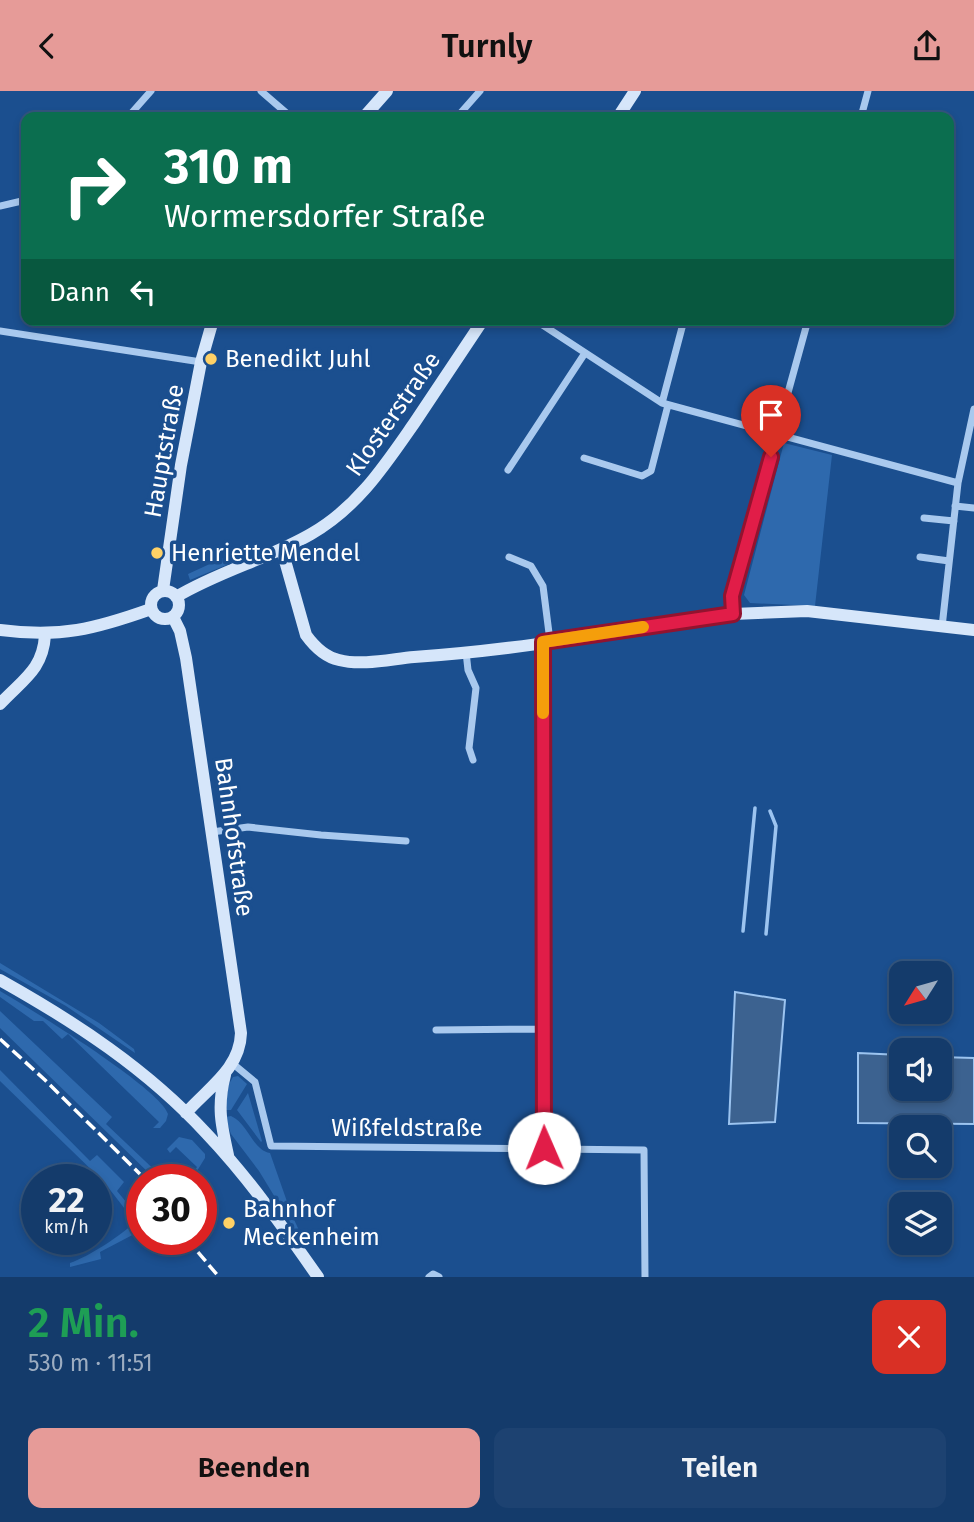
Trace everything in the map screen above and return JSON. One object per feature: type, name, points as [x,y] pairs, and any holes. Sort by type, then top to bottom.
[{"type":"main road","points":[[368,112],[387,91]]},
{"type":"main road","points":[[621,112],[635,91]]},
{"type":"main road","name":"Hauptstraße","points":[[163,590],[181,465],[201,362],[211,326]]},
{"type":"main road","name":"Klosterstraße","points":[[176,597],[223,572],[282,550],[312,534],[350,506],[368,489],[479,326]]},
{"type":"main road","points":[[282,550],[306,635],[325,654],[339,660],[466,652],[733,614],[807,611],[974,630]]},
{"type":"main road","points":[[163,590],[176,597],[178,608],[173,617],[159,618],[151,609],[152,598],[163,590]]},
{"type":"main road","points":[[0,631],[45,635],[95,628],[151,609]]},
{"type":"main road","name":"Bahnhofstraße","points":[[173,617],[180,631],[186,658],[241,1033],[240,1045],[225,1075],[186,1113]]},
{"type":"main road","points":[[0,704],[33,670],[44,654],[45,635]]},
{"type":"main road","points":[[0,980],[76,1025],[116,1053],[186,1113],[229,1159],[318,1277]]},
{"type":"main road","name":"Bahnhofstraße","points":[[225,1075],[219,1114],[229,1159]]},
{"type":"street","points":[[132,112],[151,91]]},
{"type":"street","points":[[261,91],[285,112]]},
{"type":"street","points":[[461,112],[480,91]]},
{"type":"street","points":[[862,112],[868,91]]},
{"type":"street","points":[[0,206],[21,201]]},
{"type":"street","points":[[544,326],[665,404],[958,483]]},
{"type":"street","points":[[584,458],[642,476],[651,471],[683,326]]},
{"type":"street","points":[[733,614],[732,596],[806,326]]},
{"type":"street","points":[[0,331],[201,362]]},
{"type":"street","points":[[508,470],[585,353]]},
{"type":"street","points":[[942,627],[958,483],[974,410]]},
{"type":"street","points":[[955,506],[974,508]]},
{"type":"street","points":[[924,518],[954,521]]},
{"type":"street","points":[[509,557],[531,566],[543,586],[546,641],[542,1030],[544,1148]]},
{"type":"street","points":[[920,557],[949,561]]},
{"type":"street","points":[[466,652],[468,670],[476,688],[469,748],[473,760]]},
{"type":"street","points":[[212,832],[248,827],[406,841]]},
{"type":"street","points":[[436,1030],[542,1030]]},
{"type":"street","name":"Wißfeldstraße","points":[[232,1063],[255,1082],[271,1146],[644,1150],[645,1277]]},
{"type":"street","points":[[429,1277],[433,1274],[439,1277]]},
{"type":"shaded area","points":[[784,443],[832,455],[815,606],[750,603],[744,595]]},
{"type":"shaded area","points":[[238,551],[253,554],[190,580],[188,574]]},
{"type":"shaded area","points":[[0,963],[99,1023],[134,1049],[135,1053],[66,1006],[0,969]]},
{"type":"shaded area","points":[[0,991],[92,1049],[143,1086],[168,1114],[166,1121],[160,1128],[153,1128],[159,1122],[68,1034],[62,1039],[43,1021],[34,1021],[0,997]]},
{"type":"shaded area","points":[[735,992],[785,1000],[775,1122],[729,1124]]},
{"type":"shaded area","points":[[0,1011],[112,1117],[106,1124],[148,1164],[140,1164],[0,1028]]},
{"type":"shaded area","points":[[858,1053],[889,1054],[889,1101],[952,1101],[952,1057],[974,1058],[974,1124],[952,1124],[952,1115],[889,1115],[889,1123],[858,1123]]},
{"type":"shaded area","points":[[0,1070],[90,1161],[97,1155],[106,1164],[85,1164],[0,1081]]},
{"type":"shaded area","points":[[238,1076],[247,1084],[231,1110],[224,1110],[229,1084],[233,1077]]},
{"type":"shaded area","points":[[248,1093],[262,1141],[261,1142],[237,1110]]},
{"type":"shaded area","points":[[231,1116],[242,1124],[259,1147],[270,1153],[303,1239],[301,1240],[259,1171],[231,1134],[225,1117]]},
{"type":"shaded area","points":[[179,1137],[192,1140],[205,1154],[205,1158],[201,1164],[194,1164],[176,1147],[170,1153],[167,1149]]},
{"type":"shaded area","points":[[112,1170],[124,1182],[117,1191],[126,1202],[126,1210],[112,1192]]},
{"type":"shaded area","points":[[126,1230],[126,1238],[112,1246],[112,1240]]},
{"type":"shaded area","points":[[100,1255],[101,1259],[70,1267],[70,1263],[86,1256]]},
{"type":"waterway","points":[[743,931],[755,808]]},
{"type":"waterway","points":[[766,934],[776,826],[770,811]]},
{"type":"railway","points":[[0,1039],[130,1164]]},
{"type":"railway","points":[[200,1255],[219,1277]]},
{"type":"slow traffic","points":[[543,713],[543,642],[643,627]]},
{"type":"place","name":"Benedikt Juhl","points":[[211,359]]},
{"type":"place","name":"Henriette Mendel","points":[[157,553]]},
{"type":"place","name":"Bahnhof Meckenheim","points":[[229,1223]]},
{"type":"route","points":[[544,1148],[543,642],[733,614],[732,596],[771,457]]}]
